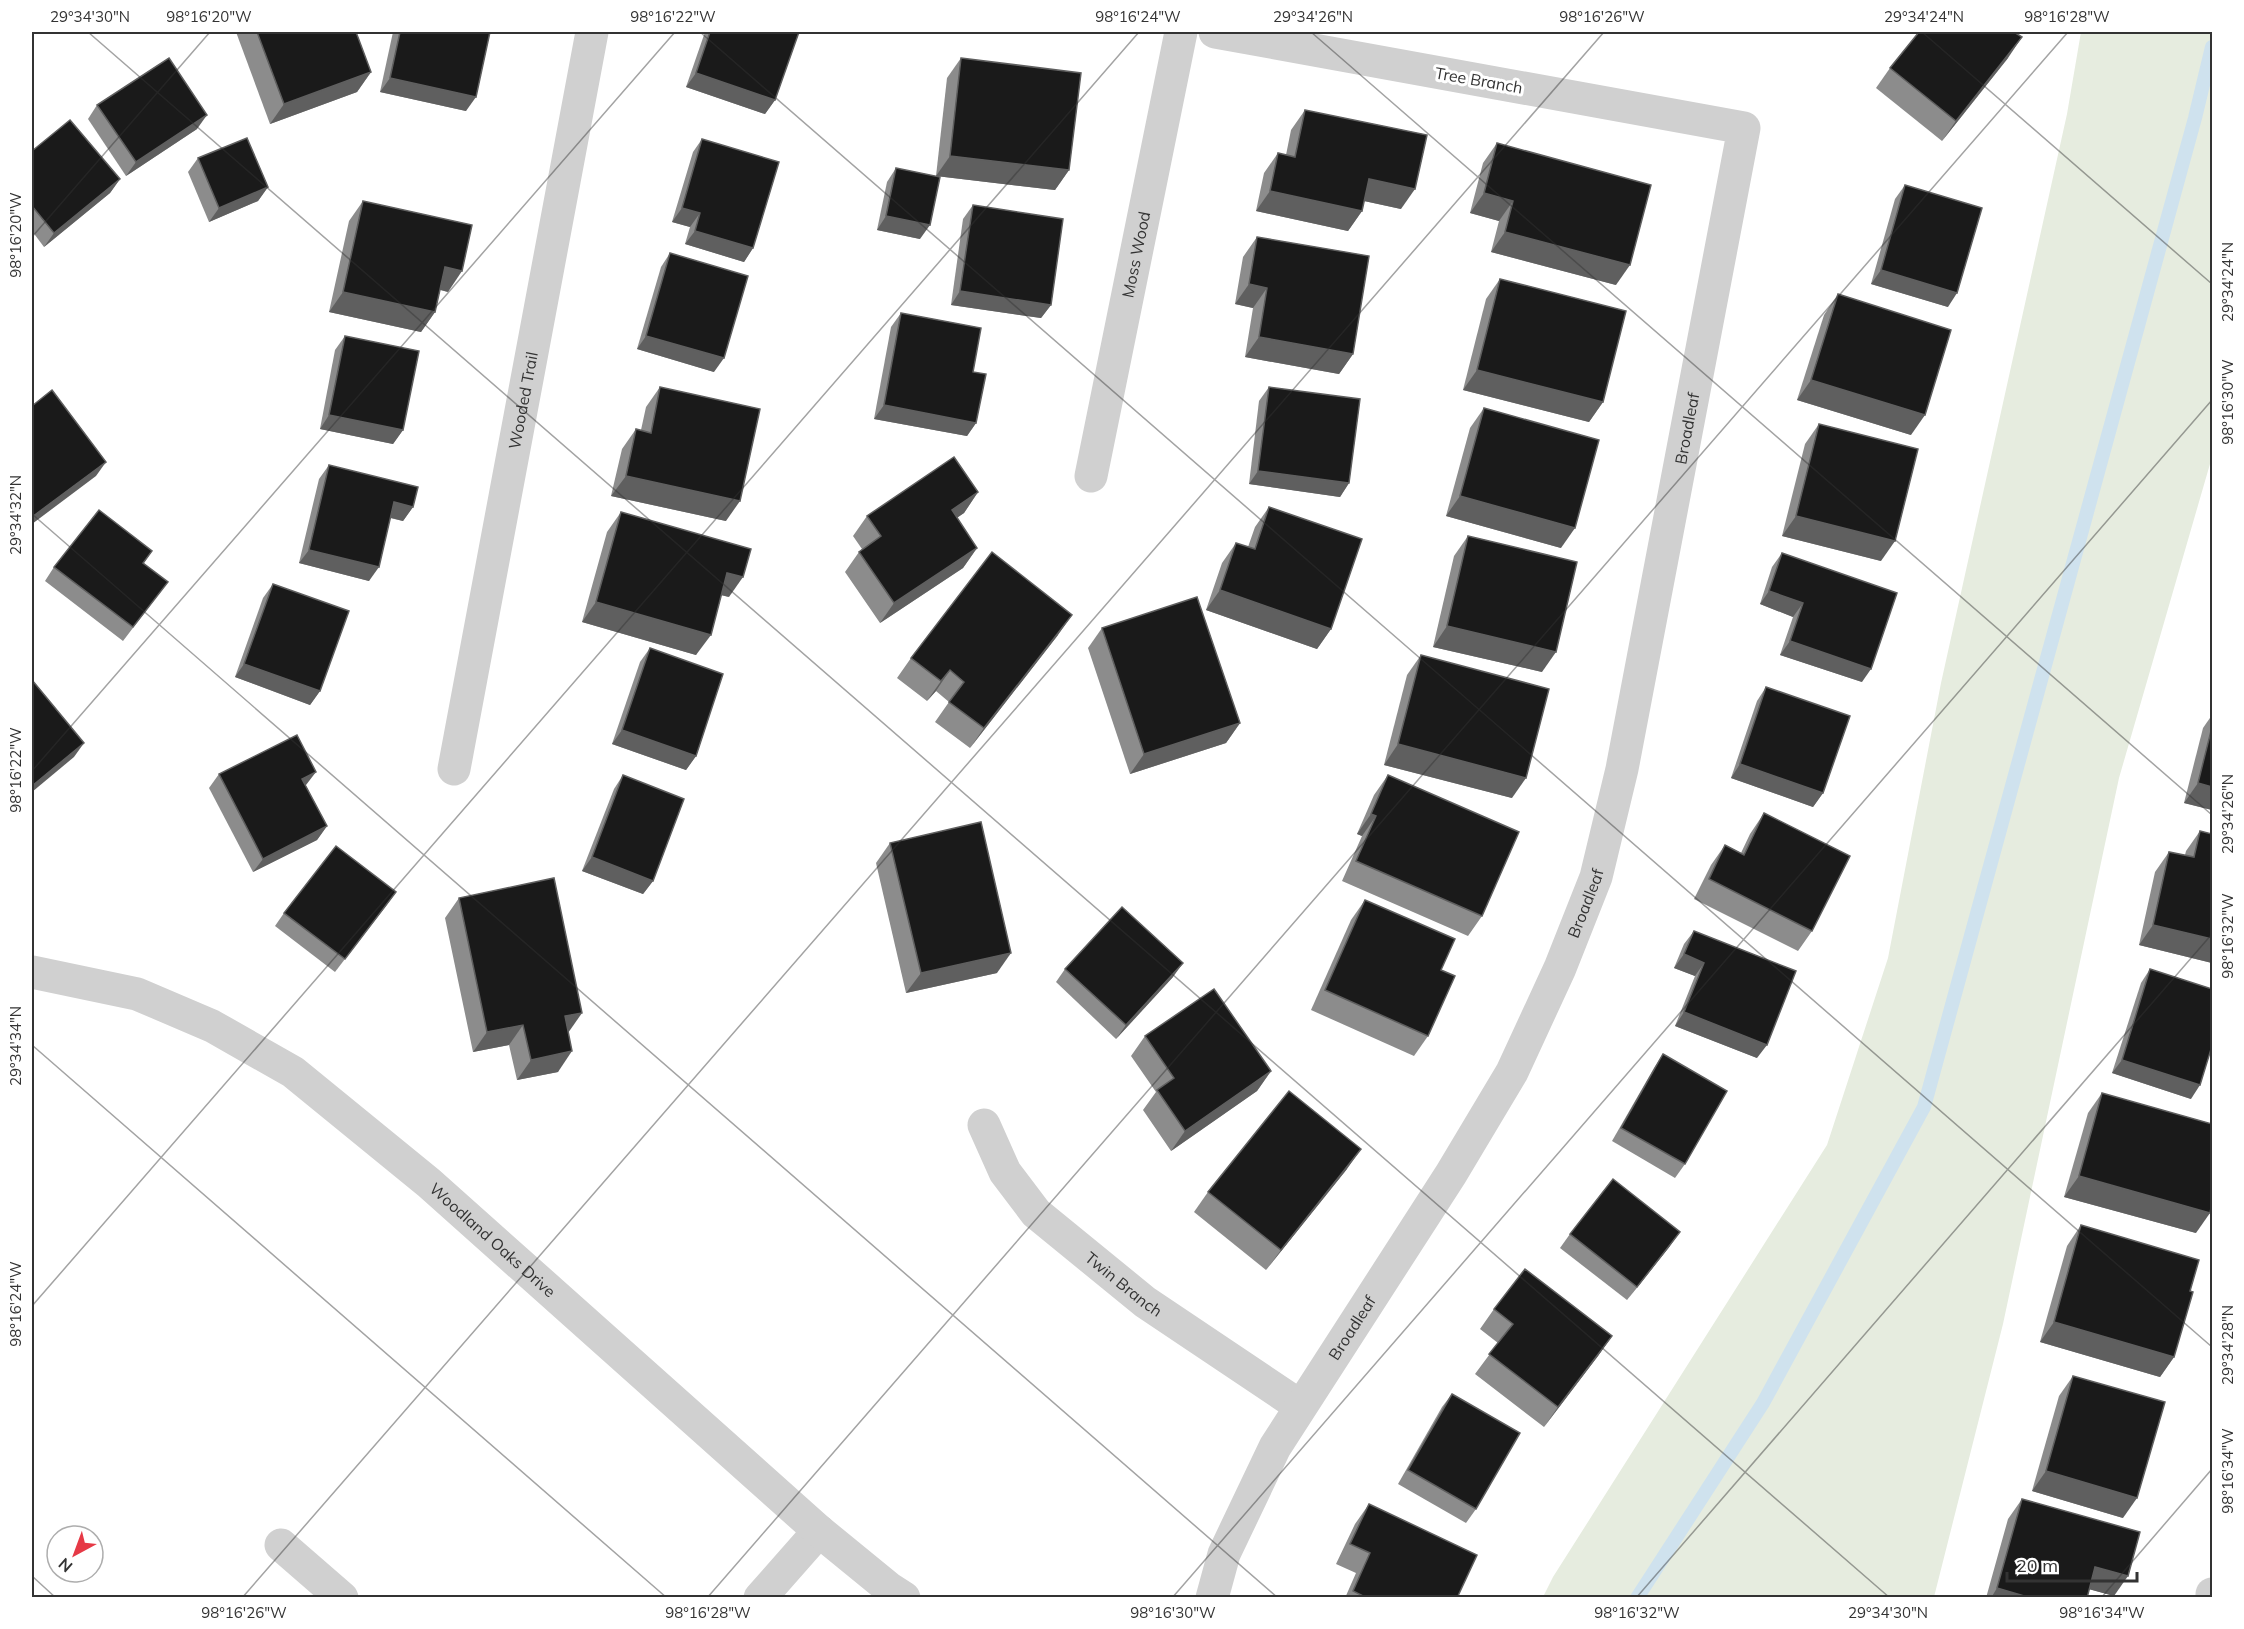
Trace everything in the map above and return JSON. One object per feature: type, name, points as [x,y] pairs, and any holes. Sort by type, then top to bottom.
[{"type":"street","name":"Wooded Trail","points":[[453,769],[592,32]]},
{"type":"street","name":"Moss Wood","points":[[1091,476],[1180,32]]},
{"type":"street","name":"Tree Branch","points":[[1215,32],[1744,128]]},
{"type":"street","name":"Broadleaf","points":[[1212,1598],[1224,1554],[1275,1447],[1452,1174],[1512,1072],[1560,968],[1596,877],[1622,769],[1744,128]]},
{"type":"street","name":"Woodland Oaks Drive","points":[[32,972],[137,994],[212,1026],[293,1072],[429,1183],[819,1531],[904,1598]]},
{"type":"street","name":"Twin Branch","points":[[984,1125],[1005,1172],[1036,1213],[1145,1302],[1300,1406]]},
{"type":"street","points":[[760,1598],[819,1531]]},
{"type":"street","points":[[281,1545],[342,1598]]},
{"type":"shaded area","points":[[2081,32],[2212,32],[2212,457],[2119,778],[2003,1324],[1934,1597],[1543,1597],[1553,1577],[1827,1145],[1888,958],[1941,683],[2067,114]]},
{"type":"building","points":[[257,32],[356,32],[371,72],[284,104]]},
{"type":"building","points":[[400,32],[490,32],[476,97],[390,78]]},
{"type":"building","points":[[710,32],[799,32],[775,100],[696,73]]},
{"type":"building","points":[[1919,32],[2014,32],[2022,37],[1956,121],[1890,68]]},
{"type":"building","points":[[169,58],[207,115],[136,162],[97,105]]},
{"type":"building","points":[[961,58],[1081,73],[1069,170],[950,156]]},
{"type":"building","points":[[1305,110],[1427,135],[1415,189],[1369,179],[1362,211],[1270,191],[1278,153],[1295,157]]},
{"type":"building","points":[[70,120],[120,179],[54,233],[32,206],[32,151]]},
{"type":"building","points":[[247,138],[268,187],[219,208],[198,158]]},
{"type":"building","points":[[702,139],[779,162],[753,248],[695,231],[700,213],[682,208]]},
{"type":"building","points":[[1497,143],[1651,185],[1630,265],[1505,232],[1513,201],[1484,193]]},
{"type":"building","points":[[896,168],[940,177],[930,225],[886,216]]},
{"type":"building","points":[[1905,185],[1982,208],[1957,293],[1881,270]]},
{"type":"building","points":[[363,201],[472,225],[462,271],[445,267],[435,312],[343,292]]},
{"type":"building","points":[[973,205],[1063,219],[1051,305],[960,291]]},
{"type":"building","points":[[1257,237],[1369,256],[1353,354],[1259,337],[1267,288],[1249,284]]},
{"type":"building","points":[[670,253],[748,276],[724,358],[646,336]]},
{"type":"building","points":[[1500,279],[1626,311],[1603,402],[1477,370]]},
{"type":"building","points":[[1838,294],[1951,330],[1925,415],[1811,380]]},
{"type":"building","points":[[901,313],[981,328],[973,372],[986,374],[976,423],[884,405]]},
{"type":"building","points":[[345,336],[419,351],[403,430],[329,415]]},
{"type":"building","points":[[660,387],[760,409],[740,501],[626,476],[636,429],[651,433]]},
{"type":"building","points":[[1269,387],[1360,399],[1349,483],[1258,471]]},
{"type":"building","points":[[52,390],[106,462],[32,517],[32,406]]},
{"type":"building","points":[[1484,408],[1599,440],[1575,528],[1460,496]]},
{"type":"building","points":[[1819,424],[1918,449],[1895,541],[1796,516]]},
{"type":"building","points":[[954,457],[978,492],[952,510],[977,548],[894,603],[859,552],[881,536],[867,516]]},
{"type":"building","points":[[329,465],[418,487],[413,507],[394,502],[379,567],[309,550]]},
{"type":"building","points":[[1269,507],[1362,539],[1331,629],[1220,590],[1236,543],[1255,549]]},
{"type":"building","points":[[99,510],[152,551],[143,563],[168,582],[133,627],[54,567]]},
{"type":"building","points":[[621,512],[751,549],[743,577],[727,573],[711,635],[596,602]]},
{"type":"building","points":[[1468,536],[1577,562],[1556,652],[1447,626]]},
{"type":"building","points":[[992,552],[1072,615],[984,728],[949,702],[964,682],[950,670],[941,681],[911,658]]},
{"type":"building","points":[[1782,553],[1897,593],[1871,669],[1790,641],[1803,603],[1769,591]]},
{"type":"building","points":[[273,584],[349,611],[320,691],[244,664]]},
{"type":"building","points":[[1197,597],[1240,723],[1144,754],[1102,628]]},
{"type":"building","points":[[650,648],[723,674],[696,756],[622,730]]},
{"type":"building","points":[[1421,655],[1549,689],[1526,778],[1398,744]]},
{"type":"building","points":[[32,680],[84,743],[32,786]]},
{"type":"building","points":[[1766,687],[1850,716],[1823,793],[1740,764]]},
{"type":"building","points":[[2212,727],[2212,787],[2198,783]]},
{"type":"building","points":[[297,735],[316,772],[302,779],[327,826],[263,859],[219,774]]},
{"type":"building","points":[[623,775],[684,799],[653,881],[592,857]]},
{"type":"building","points":[[1388,775],[1519,832],[1482,916],[1356,861],[1376,816],[1371,814]]},
{"type":"building","points":[[1764,813],[1850,856],[1812,931],[1709,879],[1725,845],[1744,855]]},
{"type":"building","points":[[981,822],[1011,953],[921,973],[890,843]]},
{"type":"building","points":[[2200,831],[2212,834],[2212,939],[2153,925],[2169,852],[2194,857]]},
{"type":"building","points":[[336,846],[396,892],[345,959],[284,913]]},
{"type":"building","points":[[554,878],[582,1013],[565,1016],[572,1051],[531,1060],[523,1025],[487,1032],[459,898]]},
{"type":"building","points":[[1365,900],[1455,939],[1441,970],[1455,976],[1428,1036],[1325,990]]},
{"type":"building","points":[[1122,907],[1183,963],[1126,1025],[1065,969]]},
{"type":"building","points":[[1694,931],[1796,971],[1767,1045],[1684,1012],[1704,963],[1684,954]]},
{"type":"building","points":[[2150,969],[2212,989],[2212,1046],[2200,1085],[2122,1060]]},
{"type":"building","points":[[1214,989],[1271,1071],[1185,1131],[1157,1090],[1174,1078],[1145,1036]]},
{"type":"building","points":[[1663,1054],[1727,1091],[1685,1164],[1621,1128]]},
{"type":"building","points":[[1289,1091],[1361,1149],[1281,1250],[1208,1192]]},
{"type":"building","points":[[2102,1093],[2212,1124],[2210,1213],[2079,1176]]},
{"type":"building","points":[[1613,1179],[1680,1232],[1637,1287],[1570,1234]]},
{"type":"building","points":[[2081,1225],[2199,1260],[2190,1291],[2193,1292],[2174,1357],[2054,1322]]},
{"type":"building","points":[[1525,1269],[1612,1336],[1558,1407],[1489,1354],[1513,1324],[1494,1309]]},
{"type":"building","points":[[2073,1376],[2165,1402],[2137,1498],[2046,1471]]},
{"type":"building","points":[[1452,1394],[1520,1433],[1476,1509],[1408,1470]]},
{"type":"building","points":[[2022,1499],[2140,1532],[2128,1576],[2095,1567],[2087,1598],[2031,1598],[1997,1588]]},
{"type":"building","points":[[1369,1504],[1477,1555],[1457,1598],[1367,1598],[1353,1591],[1370,1553],[1350,1544]]},
{"type":"waterway","points":[[1637,1598],[1763,1403],[1924,1107],[2195,118],[2212,47]]}]
